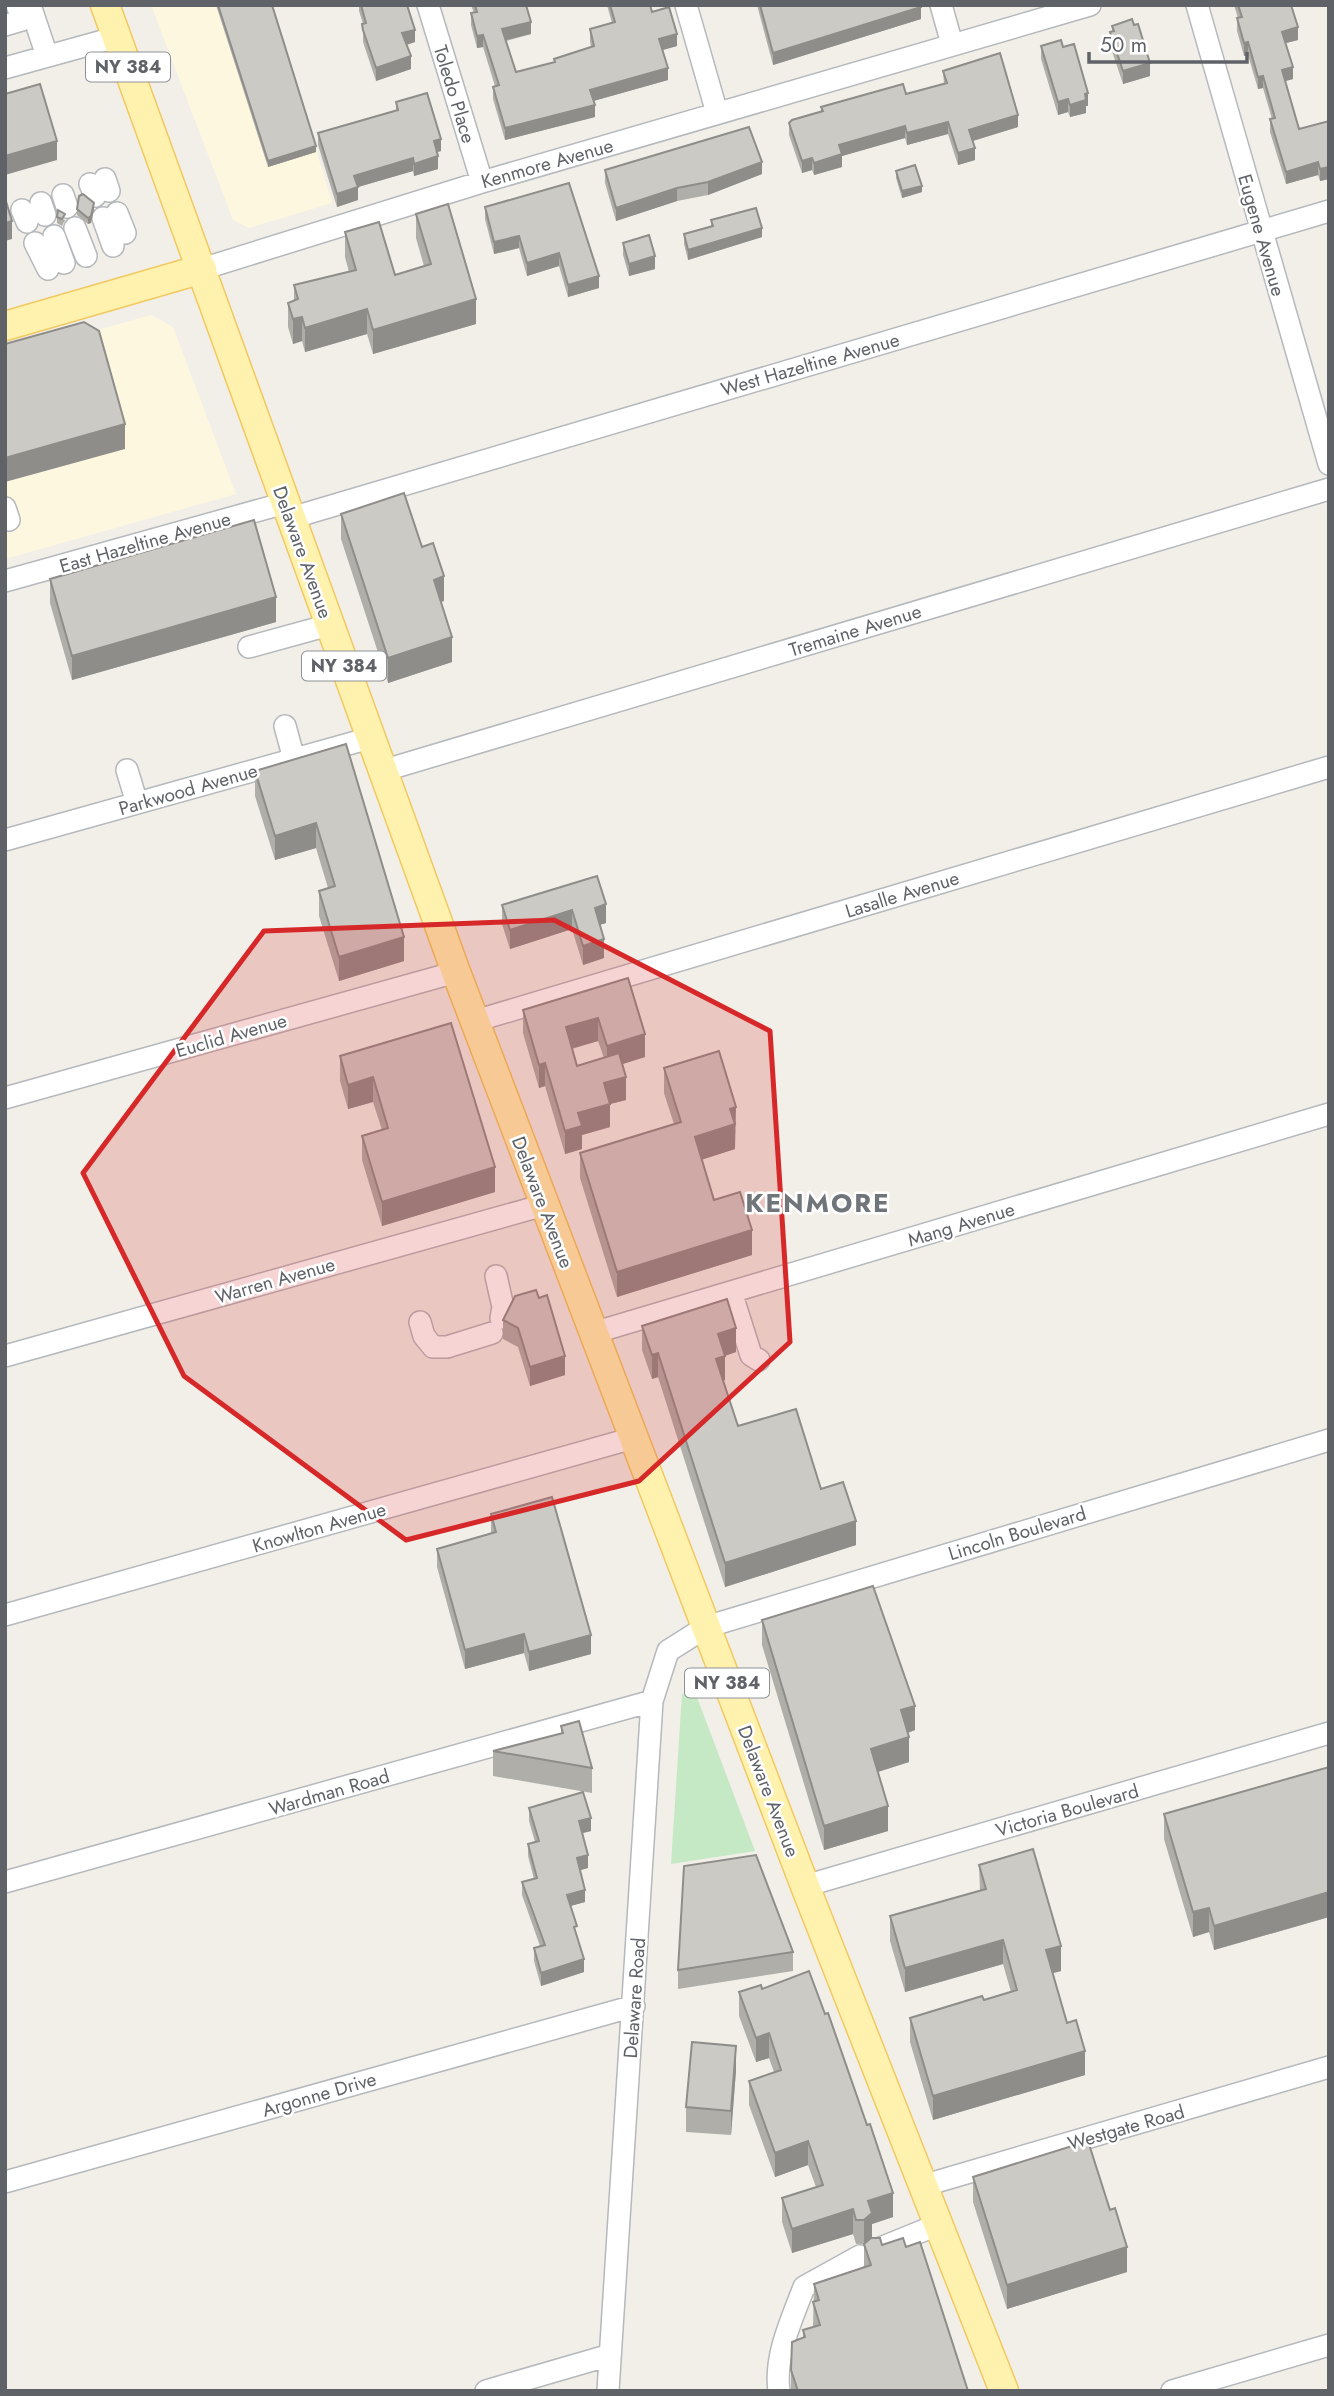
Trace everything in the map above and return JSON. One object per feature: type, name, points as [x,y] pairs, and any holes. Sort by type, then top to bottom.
[{"type":"main road","name":"Delaware Avenue","points":[[105,5],[456,972],[805,1886],[1004,2391]]},
{"type":"main road","name":"Kenmore Avenue","points":[[5,326],[202,269]]},
{"type":"street","points":[[5,25],[22,20],[17,5]]},
{"type":"street","points":[[30,5],[47,56]]},
{"type":"street","name":"Toledo Place","points":[[428,5],[482,182]]},
{"type":"street","points":[[686,5],[718,113]]},
{"type":"street","points":[[941,5],[952,44]]},
{"type":"street","name":"Kenmore Avenue","points":[[202,269],[482,182],[1090,5]]},
{"type":"street","name":"Eugene Avenue","points":[[1197,5],[1260,232],[1329,464]]},
{"type":"street","points":[[5,68],[117,37]]},
{"type":"street","name":"West Hazeltine Avenue","points":[[288,510],[1329,211]]},
{"type":"street","points":[[110,216],[119,240]]},
{"type":"street","points":[[75,228],[86,256]]},
{"type":"street","points":[[44,240],[56,266]]},
{"type":"street","name":"Tremaine Avenue","points":[[382,771],[1329,489]]},
{"type":"street","name":"East Hazeltine Avenue","points":[[5,581],[288,510]]},
{"type":"street","points":[[250,647],[329,625]]},
{"type":"street","points":[[285,726],[294,759]]},
{"type":"street","name":"Parkwood Avenue","points":[[5,841],[370,738]]},
{"type":"street","name":"Lasalle Avenue","points":[[475,1021],[1329,767]]},
{"type":"street","points":[[127,770],[137,803]]},
{"type":"street","name":"Euclid Avenue","points":[[5,1098],[456,972]]},
{"type":"street","name":"Mang Avenue","points":[[593,1333],[1329,1114]]},
{"type":"street","name":"Warren Avenue","points":[[5,1356],[544,1205]]},
{"type":"street","points":[[420,1322],[424,1336],[433,1347],[447,1347],[497,1326],[503,1307],[496,1276]]},
{"type":"street","points":[[731,1292],[751,1355],[759,1360]]},
{"type":"street","name":"Knowlton Avenue","points":[[5,1615],[633,1438]]},
{"type":"street","name":"Lincoln Boulevard","points":[[706,1627],[1329,1440]]},
{"type":"street","name":"Delaware Road","points":[[608,2391],[652,1702],[668,1651],[706,1627]]},
{"type":"street","name":"Wardman Road","points":[[5,1882],[652,1702]]},
{"type":"street","name":"Victoria Boulevard","points":[[805,1886],[1329,1734]]},
{"type":"street","name":"Argonne Drive","points":[[5,2182],[634,2006]]},
{"type":"street","name":"Westgate Road","points":[[922,2186],[1329,2067]]},
{"type":"street","points":[[779,2391],[777,2378],[786,2334],[804,2287],[867,2253],[937,2225]]},
{"type":"street","points":[[1172,2391],[1329,2345]]},
{"type":"street","points":[[486,2391],[610,2356]]},
{"type":"highlighted area","points":[[554,920],[770,1031],[790,1342],[639,1481],[406,1540],[184,1376],[83,1173],[264,931]]},
{"type":"shaded area","points":[[151,5],[273,5],[332,203],[249,228],[233,220]]},
{"type":"shaded area","points":[[151,315],[173,327],[236,494],[5,559],[5,356]]},
{"type":"green space","points":[[695,1692],[755,1851],[671,1864],[682,1694]]},
{"type":"building","points":[[218,5],[272,5],[316,146],[268,161]]},
{"type":"building","points":[[361,5],[407,5],[415,30],[402,33],[411,56],[376,68],[363,30],[362,24],[366,23]]},
{"type":"building","points":[[475,5],[526,5],[531,22],[502,29],[516,72],[555,62],[554,59],[594,46],[590,29],[615,22],[610,5],[650,5],[652,12],[669,7],[677,34],[659,39],[668,68],[590,90],[595,105],[505,128],[493,87],[499,85],[483,35],[477,36],[471,13],[477,12]]},
{"type":"building","points":[[760,5],[921,5],[921,7],[773,53]]},
{"type":"building","points":[[1238,5],[1291,5],[1298,27],[1282,32],[1293,67],[1282,70],[1299,129],[1329,121],[1329,167],[1320,169],[1318,162],[1286,172],[1270,119],[1275,118],[1263,76],[1258,77],[1248,42],[1244,43],[1237,18],[1242,17]]},
{"type":"building","points":[[1132,19],[1134,25],[1138,24],[1150,63],[1123,71],[1110,32],[1114,31],[1112,26]]},
{"type":"building","points":[[1061,40],[1063,47],[1074,44],[1088,93],[1085,94],[1086,100],[1070,105],[1068,99],[1058,102],[1041,46]]},
{"type":"building","points":[[1000,53],[1018,115],[969,130],[975,148],[958,153],[948,122],[907,133],[905,126],[839,145],[842,154],[814,163],[812,158],[802,161],[789,123],[792,120],[823,111],[821,107],[903,84],[906,94],[947,83],[943,71]]},
{"type":"building","points":[[40,84],[57,141],[5,156],[5,94]]},
{"type":"building","points":[[427,93],[441,139],[434,141],[438,156],[414,164],[413,158],[354,176],[358,187],[337,194],[318,133],[398,110],[396,102]]},
{"type":"building","points":[[749,127],[762,162],[708,182],[677,188],[616,208],[605,170]]},
{"type":"building","points":[[915,165],[922,186],[902,191],[896,171]]},
{"type":"building","points":[[569,183],[599,276],[568,285],[559,253],[527,263],[519,236],[494,242],[485,207]]},
{"type":"building","points":[[83,194],[94,203],[88,218],[77,209],[79,196]]},
{"type":"building","points":[[5,198],[12,221],[5,223]]},
{"type":"building","points":[[448,204],[476,299],[373,330],[367,309],[305,328],[302,317],[293,319],[288,303],[298,299],[294,285],[356,270],[345,232],[379,222],[395,275],[431,264],[416,214]]},
{"type":"building","points":[[756,208],[762,228],[688,250],[684,234],[713,226],[711,220]]},
{"type":"building","points":[[58,210],[65,214],[62,219],[57,217]]},
{"type":"building","points":[[649,235],[655,256],[629,264],[623,243]]},
{"type":"building","points":[[84,322],[99,331],[125,424],[5,458],[5,344]]},
{"type":"building","points":[[404,493],[422,547],[433,543],[444,576],[434,580],[452,637],[388,658],[341,514]]},
{"type":"building","points":[[254,520],[276,597],[72,656],[50,579]]},
{"type":"building","points":[[346,744],[404,937],[339,957],[319,891],[335,886],[316,823],[275,836],[255,771]]},
{"type":"building","points":[[597,876],[606,904],[595,908],[604,939],[583,946],[572,910],[510,930],[502,905]]},
{"type":"building","points":[[628,978],[645,1034],[607,1046],[598,1018],[566,1027],[577,1066],[619,1053],[626,1077],[604,1083],[610,1104],[578,1113],[582,1126],[565,1131],[545,1063],[539,1065],[523,1010]]},
{"type":"building","points":[[451,1023],[495,1167],[382,1202],[362,1136],[388,1128],[373,1077],[348,1085],[340,1056]]},
{"type":"building","points":[[719,1051],[736,1107],[730,1109],[735,1124],[695,1137],[714,1200],[740,1192],[752,1230],[617,1272],[580,1153],[681,1122],[664,1068]]},
{"type":"building","points":[[536,1290],[539,1298],[547,1295],[565,1356],[530,1367],[518,1328],[503,1320],[515,1296]]},
{"type":"building","points":[[727,1299],[736,1328],[718,1334],[725,1356],[716,1359],[738,1426],[796,1409],[821,1489],[843,1482],[856,1521],[725,1563],[658,1353],[652,1355],[642,1326]]},
{"type":"building","points":[[552,1497],[591,1635],[529,1652],[524,1634],[465,1650],[437,1549],[496,1532],[491,1514]]},
{"type":"building","points":[[873,1586],[915,1706],[901,1710],[909,1737],[871,1749],[888,1806],[824,1826],[762,1620]]},
{"type":"building","points":[[579,1721],[592,1768],[493,1751],[563,1733],[561,1726]]},
{"type":"building","points":[[1329,1767],[1329,1892],[1214,1926],[1209,1908],[1193,1912],[1164,1814]]},
{"type":"building","points":[[583,1792],[591,1818],[579,1821],[588,1855],[577,1858],[585,1890],[567,1895],[584,1959],[541,1973],[534,1948],[545,1945],[522,1882],[537,1878],[528,1844],[539,1841],[529,1808]]},
{"type":"building","points":[[1033,1849],[1061,1946],[1046,1950],[1067,2023],[1076,2020],[1085,2051],[933,2096],[910,2018],[982,1996],[984,2000],[1017,1990],[1003,1940],[905,1968],[890,1916],[986,1889],[979,1865]]},
{"type":"building","points":[[756,1855],[793,1952],[678,1970],[684,1866]]},
{"type":"building","points":[[809,1971],[825,2014],[828,2013],[867,2125],[870,2124],[893,2193],[868,2201],[872,2213],[864,2220],[856,2220],[853,2209],[792,2229],[782,2198],[823,2185],[808,2141],[775,2153],[749,2081],[781,2070],[769,2033],[756,2038],[739,1992],[761,1985],[762,1989]]},
{"type":"building","points":[[692,2042],[736,2046],[731,2111],[686,2107]]},
{"type":"building","points":[[1088,2141],[1110,2210],[1115,2208],[1127,2247],[1007,2285],[973,2177]]},
{"type":"building","points":[[871,2238],[880,2238],[882,2245],[903,2238],[906,2247],[920,2242],[968,2391],[798,2391],[791,2370],[792,2342],[805,2337],[803,2330],[820,2325],[813,2302],[819,2300],[814,2284],[871,2265],[864,2244]]},
{"type":"district","name":"KENMORE","points":[[818,1203]]}]
